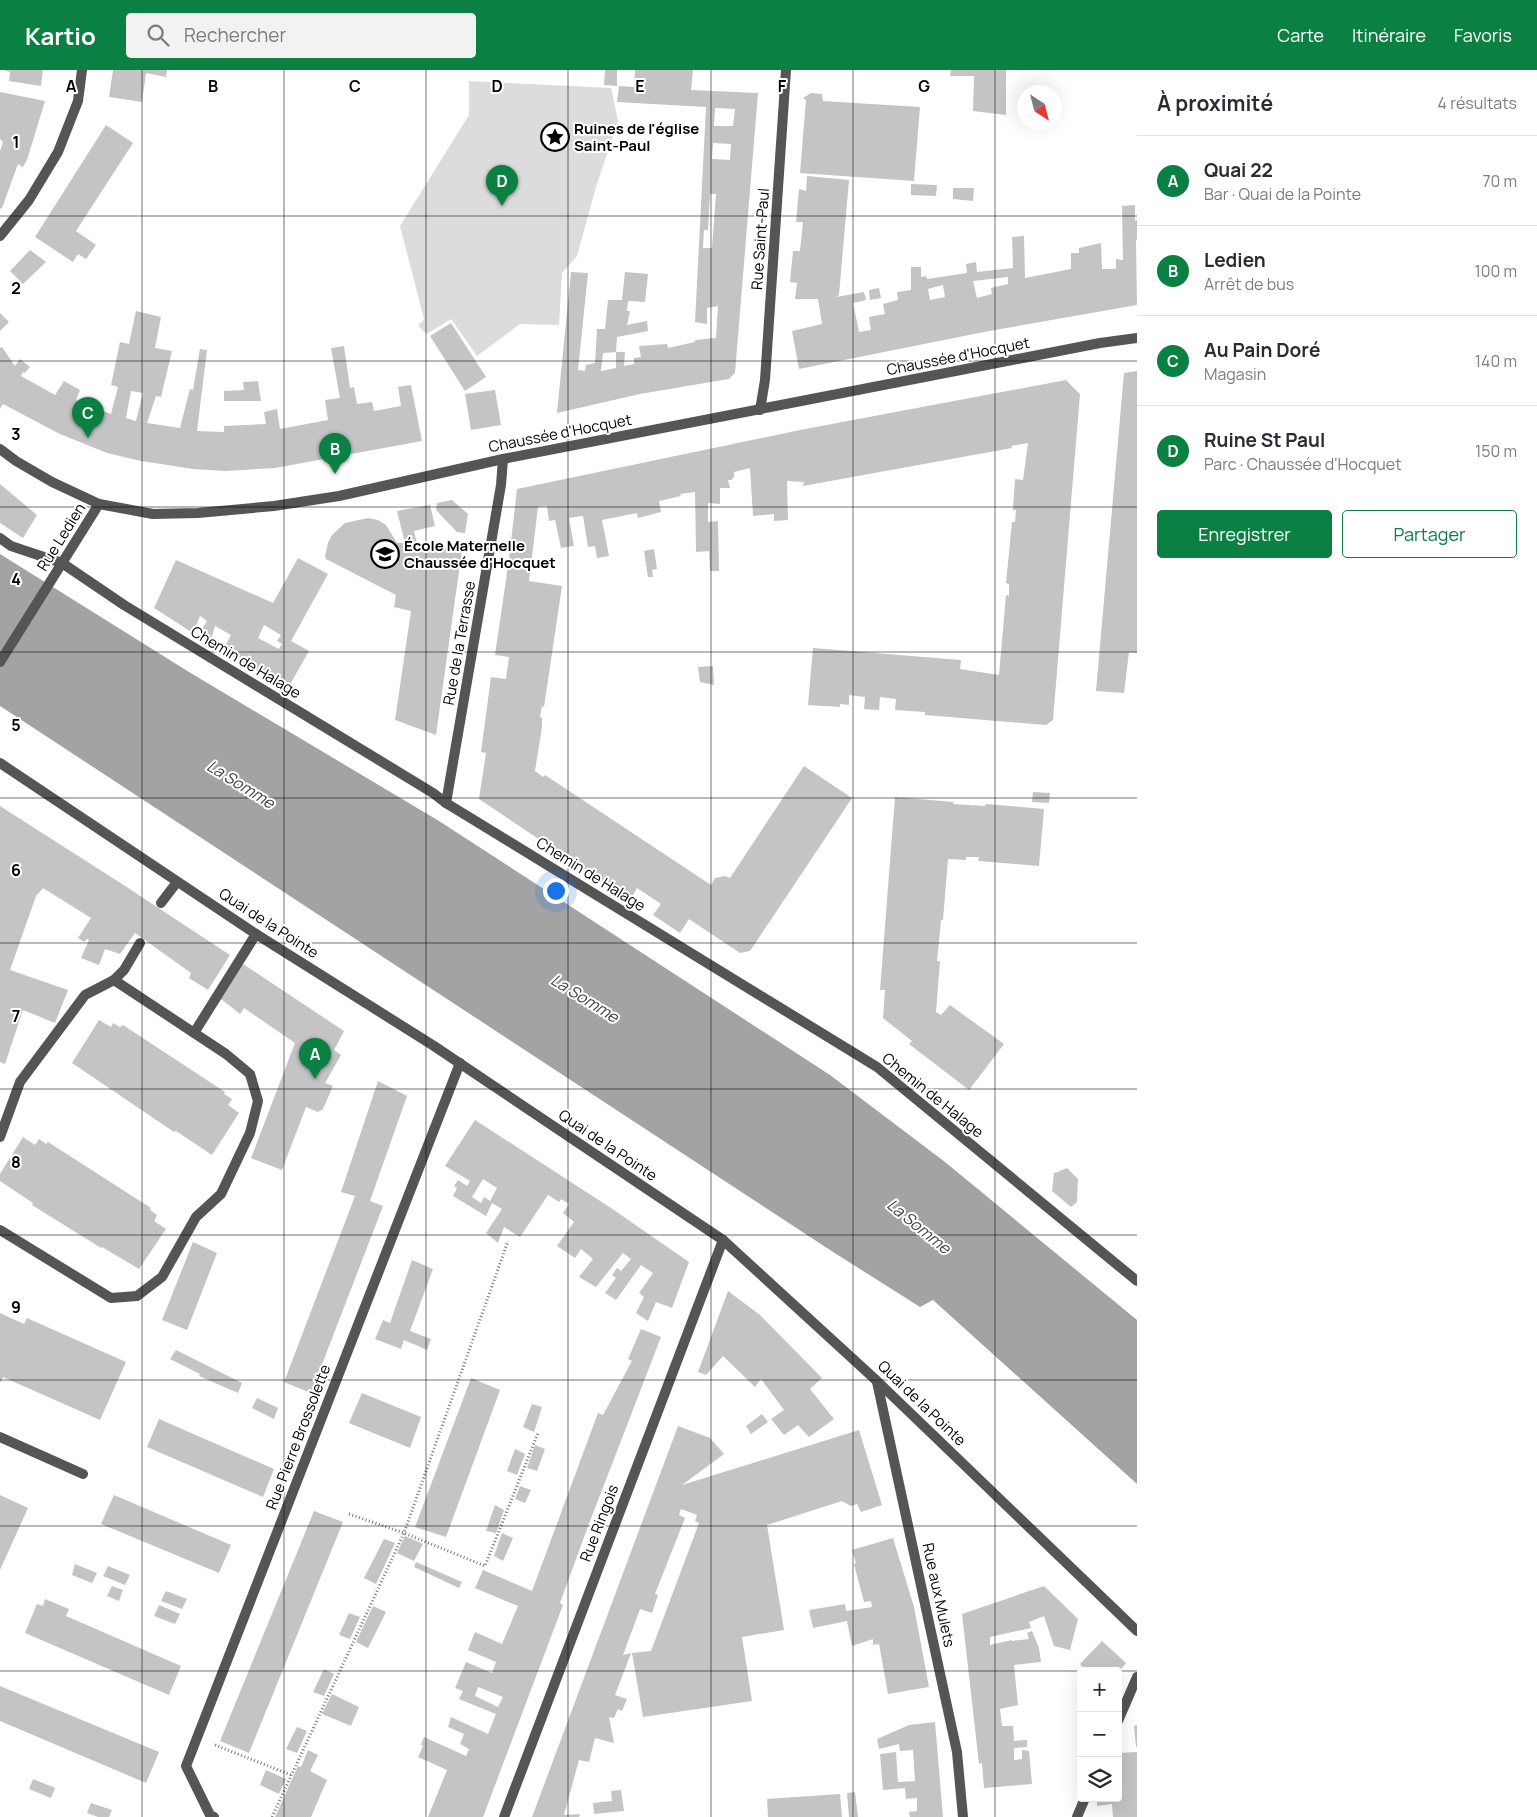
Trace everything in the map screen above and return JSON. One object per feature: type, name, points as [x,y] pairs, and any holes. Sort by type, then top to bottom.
[{"type":"street","points":[[0,236],[29,200],[58,152],[78,101],[82,70]]},
{"type":"street","name":"Rue Saint-Paul","points":[[760,410],[765,380],[786,70]]},
{"type":"street","name":"Chaussée d'Hocquet","points":[[0,450],[52,482],[99,504],[154,514],[198,514],[274,506],[339,496],[503,459],[1137,338]]},
{"type":"street","name":"Rue de la Terrasse","points":[[446,803],[502,485],[503,459]]},
{"type":"street","name":"Rue Ledien","points":[[0,662],[99,504]]},
{"type":"street","name":"Chemin de Halage","points":[[0,538],[11,546],[62,563],[124,605],[877,1067],[1137,1281]]},
{"type":"street","name":"Quai de la Pointe","points":[[0,763],[256,934],[460,1063],[723,1240],[877,1381],[1137,1631]]},
{"type":"street","points":[[161,903],[178,882]]},
{"type":"street","points":[[194,1033],[256,934]]},
{"type":"street","points":[[0,1137],[20,1082],[85,995],[114,980],[124,970],[140,943]]},
{"type":"street","points":[[0,1230],[111,1298],[137,1296],[162,1277],[196,1217],[221,1194],[250,1133],[258,1101],[250,1074],[226,1054],[114,980]]},
{"type":"street","name":"Rue Pierre Brossolette","points":[[214,1817],[210,1815],[186,1766],[460,1063]]},
{"type":"street","name":"Rue Ringois","points":[[504,1817],[723,1240]]},
{"type":"street","name":"Rue aux Mulets","points":[[877,1381],[957,1752],[963,1817]]},
{"type":"street","points":[[0,1437],[83,1474]]},
{"type":"street","points":[[1122,1712],[1137,1677]]},
{"type":"street","points":[[1077,1817],[1083,1802]]},
{"type":"path","points":[[272,1817],[404,1533],[508,1241]]},
{"type":"path","points":[[349,1514],[404,1533],[485,1566],[538,1433]]},
{"type":"path","points":[[197,1738],[291,1775]]},
{"type":"shaded area","points":[[469,81],[611,88],[618,121],[596,187],[577,256],[562,273],[559,325],[520,324],[477,356],[451,319],[427,334],[418,326],[424,319],[400,226],[469,115]]},
{"type":"water","name":"La Somme","points":[[0,554],[189,672],[439,821],[830,1075],[945,1162],[1137,1320],[1137,1484],[933,1300],[920,1307],[830,1250],[0,706]]},
{"type":"building","points":[[4,70],[43,70],[41,86],[9,81],[10,72]]},
{"type":"building","points":[[113,70],[167,70],[166,77],[146,73],[142,102],[109,97]]},
{"type":"building","points":[[605,70],[617,70],[617,86],[604,85]]},
{"type":"building","points":[[635,70],[693,70],[691,90],[758,93],[735,373],[729,379],[640,394],[557,413],[571,272],[588,273],[578,370],[585,371],[586,365],[595,363],[597,329],[605,329],[608,300],[622,300],[625,272],[648,274],[645,302],[628,301],[627,311],[630,311],[627,325],[647,321],[648,331],[617,337],[616,352],[625,352],[624,366],[634,364],[634,358],[641,357],[639,346],[667,344],[668,348],[695,342],[695,340],[716,338],[718,306],[707,308],[707,324],[695,322],[706,107],[617,102],[619,86],[634,87]],"holes":[[[715,108],[735,109],[733,126],[714,126]],[[713,143],[731,144],[730,160],[712,159]],[[710,194],[716,194],[712,248],[703,248],[704,230],[708,230]],[[616,352],[616,368],[601,371],[603,353]]]},
{"type":"building","points":[[951,70],[1006,70],[1006,115],[973,111],[974,76],[950,76]]},
{"type":"building","points":[[0,92],[45,101],[27,160],[23,167],[18,164],[0,209],[0,151],[3,142],[0,139]]},
{"type":"building","points":[[811,93],[822,94],[823,101],[920,107],[914,181],[800,173],[806,100],[803,98]]},
{"type":"building","points":[[106,125],[133,143],[76,231],[96,245],[86,259],[78,254],[73,262],[35,237]]},
{"type":"building","points":[[807,176],[849,180],[839,295],[836,297],[864,292],[866,300],[853,303],[859,332],[871,330],[869,317],[885,314],[883,304],[898,300],[897,292],[911,290],[911,267],[921,267],[921,277],[926,276],[927,279],[967,273],[966,264],[976,262],[977,272],[1013,268],[1012,237],[1024,236],[1025,278],[1071,269],[1071,253],[1079,253],[1079,248],[1101,243],[1102,269],[1116,269],[1116,259],[1123,260],[1122,206],[1135,205],[1135,221],[1137,220],[1137,305],[984,332],[799,369],[792,331],[822,324],[818,299],[795,299],[797,283],[790,282],[793,251],[800,251],[803,222],[796,222],[799,189],[806,191]],"holes":[[[1008,277],[1008,284],[991,288],[992,294],[977,298],[973,281]],[[943,285],[945,297],[930,300],[928,289]]]},
{"type":"building","points":[[911,184],[937,185],[936,196],[911,195]]},
{"type":"building","points":[[953,188],[974,188],[973,201],[953,199]]},
{"type":"building","points":[[30,250],[46,262],[23,284],[10,271]]},
{"type":"building","points":[[879,288],[881,298],[870,300],[869,290]]},
{"type":"building","points":[[136,311],[161,317],[155,348],[172,351],[161,397],[156,396],[147,423],[180,428],[190,389],[193,390],[200,349],[207,350],[197,431],[224,432],[224,426],[266,424],[264,412],[277,409],[280,429],[328,420],[325,400],[340,398],[331,348],[344,346],[350,388],[354,387],[357,404],[372,402],[374,411],[401,406],[398,387],[411,385],[422,441],[275,468],[225,471],[193,469],[141,461],[107,453],[60,434],[3,404],[0,409],[0,348],[2,347],[15,366],[20,359],[30,367],[21,376],[55,395],[64,381],[80,390],[76,400],[111,414],[118,387],[111,385],[120,342],[129,344]],"holes":[[[131,391],[143,393],[136,421],[126,418]]]},
{"type":"building","points":[[0,313],[9,322],[0,331]]},
{"type":"building","points":[[451,323],[486,377],[465,391],[430,336]]},
{"type":"building","points":[[1137,371],[1137,653],[1129,652],[1124,693],[1096,691],[1124,373]]},
{"type":"building","points":[[1066,380],[1080,394],[1053,720],[1046,725],[925,715],[925,712],[895,710],[896,699],[880,697],[879,710],[864,709],[865,697],[849,695],[849,705],[840,704],[840,707],[808,705],[813,648],[961,660],[960,669],[999,675],[1006,595],[1009,596],[1009,584],[1006,583],[1012,522],[1015,522],[1016,510],[1013,510],[1015,479],[1023,480],[1028,443],[1011,446],[1012,448],[803,486],[804,482],[787,481],[788,520],[774,521],[774,514],[753,516],[750,468],[734,472],[734,477],[728,480],[730,488],[720,488],[720,504],[708,503],[708,522],[718,521],[719,571],[710,571],[709,551],[696,552],[695,492],[680,494],[681,496],[659,501],[661,512],[638,518],[637,513],[602,520],[609,556],[597,558],[595,546],[588,547],[583,516],[569,518],[574,546],[561,548],[555,520],[549,521],[547,506],[538,507],[529,581],[562,586],[544,707],[542,706],[540,717],[542,718],[542,727],[535,771],[543,777],[545,775],[711,885],[715,878],[725,876],[730,878],[804,766],[852,798],[750,951],[740,953],[689,919],[680,933],[653,915],[661,904],[637,888],[630,900],[479,799],[486,753],[481,752],[491,677],[506,679],[509,657],[495,655],[517,489],[800,430]]},
{"type":"building","points":[[258,381],[261,401],[224,401],[224,391],[244,390],[243,382]]},
{"type":"building","points":[[495,390],[501,425],[471,430],[465,394]]},
{"type":"building","points":[[0,484],[37,515],[23,538],[0,523]]},
{"type":"building","points":[[452,500],[468,514],[465,533],[457,532],[436,510],[437,503]]},
{"type":"building","points":[[430,505],[435,526],[414,531],[417,544],[462,550],[436,735],[395,720],[411,611],[394,607],[396,595],[326,559],[325,556],[332,535],[345,523],[368,518],[378,520],[386,525],[397,543],[405,543],[397,511]]},
{"type":"building","points":[[654,549],[657,569],[652,570],[653,577],[648,577],[644,551]]},
{"type":"building","points":[[298,558],[328,574],[291,641],[309,651],[287,690],[218,647],[220,643],[225,646],[231,635],[215,626],[210,643],[198,635],[207,621],[200,616],[193,633],[154,608],[176,560],[273,603]],"holes":[[[264,625],[281,635],[277,641],[282,644],[279,649],[258,638]]]},
{"type":"building","points":[[713,666],[714,685],[700,682],[698,667]]},
{"type":"building","points":[[1033,792],[1050,793],[1049,803],[1032,802]]},
{"type":"building","points":[[895,797],[954,802],[953,804],[985,806],[986,804],[1044,809],[1039,866],[978,861],[979,857],[966,857],[966,860],[948,859],[943,920],[941,920],[937,961],[940,961],[936,1012],[941,1015],[950,1005],[1004,1044],[969,1090],[909,1044],[912,1041],[883,1018],[885,990],[880,990]]},
{"type":"building","points":[[0,806],[230,955],[208,990],[189,978],[191,973],[135,933],[120,954],[105,949],[99,965],[81,958],[89,940],[87,939],[84,942],[78,938],[91,918],[43,888],[36,896],[10,970],[68,990],[55,1023],[23,1010],[5,1064],[0,1062]]},
{"type":"building","points":[[243,964],[344,1031],[334,1050],[341,1055],[325,1083],[333,1086],[323,1109],[318,1112],[306,1107],[282,1170],[251,1158],[295,1043],[244,1008],[240,1014],[221,999]]},
{"type":"building","points":[[99,1020],[111,1027],[113,1023],[120,1027],[123,1025],[225,1092],[224,1094],[232,1099],[228,1105],[239,1113],[212,1155],[176,1131],[174,1132],[72,1063]]},
{"type":"building","points":[[378,1081],[407,1096],[370,1201],[383,1206],[311,1393],[284,1382],[355,1196],[341,1192]]},
{"type":"building","points":[[475,1120],[611,1208],[689,1262],[672,1308],[656,1302],[648,1321],[636,1313],[644,1297],[639,1293],[653,1273],[641,1265],[616,1300],[605,1293],[616,1278],[612,1275],[617,1268],[621,1271],[631,1259],[623,1253],[596,1287],[579,1277],[593,1259],[581,1249],[575,1258],[557,1246],[574,1222],[563,1213],[569,1204],[561,1199],[559,1202],[548,1195],[520,1237],[504,1227],[498,1243],[486,1233],[502,1209],[492,1203],[486,1216],[453,1196],[457,1188],[454,1186],[458,1180],[467,1186],[470,1181],[445,1166]],"holes":[[[483,1179],[497,1188],[490,1201],[484,1197],[481,1203],[472,1197]]]},
{"type":"building","points":[[23,1137],[35,1145],[39,1139],[46,1144],[48,1142],[151,1208],[150,1210],[157,1215],[154,1221],[166,1229],[139,1269],[32,1205],[33,1203],[0,1181],[0,1174]]},
{"type":"building","points":[[1067,1168],[1078,1179],[1077,1202],[1071,1207],[1052,1191],[1054,1172]]},
{"type":"building","points":[[193,1242],[217,1253],[187,1330],[162,1320]]},
{"type":"building","points":[[412,1260],[433,1269],[410,1331],[431,1339],[427,1350],[404,1340],[401,1349],[375,1339],[383,1320],[390,1323]]},
{"type":"building","points":[[728,1291],[760,1315],[822,1378],[810,1389],[834,1419],[809,1437],[798,1425],[784,1435],[771,1419],[784,1410],[761,1379],[755,1387],[723,1356],[706,1375],[698,1372]]},
{"type":"building","points":[[0,1313],[24,1324],[27,1318],[126,1362],[100,1420],[3,1377],[0,1383]]},
{"type":"building","points":[[641,1329],[661,1337],[587,1529],[560,1603],[563,1605],[483,1817],[428,1817],[447,1770],[418,1757],[423,1746],[421,1745],[424,1737],[466,1756],[469,1749],[460,1744],[464,1734],[448,1727],[451,1717],[488,1734],[496,1714],[459,1699],[463,1691],[455,1688],[466,1662],[492,1673],[496,1662],[468,1650],[475,1632],[502,1644],[518,1606],[475,1588],[483,1570],[532,1591],[598,1413],[603,1415],[632,1361],[628,1359]],"holes":[[[478,1687],[503,1697],[498,1707],[475,1696]]]},
{"type":"building","points":[[176,1350],[242,1383],[238,1393],[199,1376],[200,1374],[170,1359]]},
{"type":"building","points":[[471,1378],[500,1390],[446,1537],[415,1527]]},
{"type":"building","points":[[362,1393],[421,1417],[410,1448],[349,1423]]},
{"type":"building","points":[[257,1398],[278,1408],[274,1419],[252,1408]]},
{"type":"building","points":[[532,1404],[542,1407],[534,1432],[523,1427]]},
{"type":"building","points":[[762,1414],[768,1422],[751,1434],[746,1426]]},
{"type":"building","points":[[159,1419],[274,1469],[263,1497],[147,1447]]},
{"type":"building","points":[[678,1426],[710,1438],[724,1454],[682,1485],[859,1430],[882,1505],[861,1512],[857,1504],[851,1506],[842,1501],[767,1525],[784,1630],[742,1637],[752,1701],[643,1717],[632,1653],[651,1651],[699,1523],[695,1521],[697,1515],[681,1509],[679,1515],[685,1518],[655,1594],[658,1595],[652,1613],[640,1609],[623,1655],[631,1653],[615,1695],[627,1699],[622,1711],[618,1709],[614,1718],[609,1717],[614,1743],[595,1738],[589,1762],[579,1760],[564,1815],[580,1814],[579,1817],[532,1817]]},
{"type":"building","points":[[535,1445],[545,1449],[537,1471],[527,1468]]},
{"type":"building","points":[[515,1449],[525,1454],[517,1475],[507,1471]]},
{"type":"building","points":[[520,1486],[531,1490],[525,1503],[515,1499]]},
{"type":"building","points":[[0,1495],[28,1508],[0,1570]]},
{"type":"building","points":[[114,1495],[231,1545],[219,1573],[101,1524]]},
{"type":"building","points":[[495,1505],[504,1510],[496,1533],[486,1531]]},
{"type":"building","points":[[314,1511],[343,1522],[249,1753],[220,1741]]},
{"type":"building","points":[[502,1533],[513,1538],[503,1561],[494,1556]]},
{"type":"building","points":[[405,1536],[423,1544],[414,1561],[397,1553]]},
{"type":"building","points":[[893,1538],[914,1607],[929,1687],[888,1694],[879,1644],[873,1645],[873,1639],[852,1646],[847,1621],[813,1628],[809,1610],[845,1604],[846,1611],[872,1607],[871,1601],[864,1602],[852,1550]]},
{"type":"building","points":[[384,1539],[395,1543],[376,1584],[364,1578]]},
{"type":"building","points":[[416,1562],[462,1582],[459,1588],[414,1567]]},
{"type":"building","points":[[75,1564],[97,1573],[92,1583],[72,1575]]},
{"type":"building","points":[[108,1566],[130,1575],[125,1585],[103,1576]]},
{"type":"building","points":[[112,1586],[123,1590],[119,1601],[107,1596]]},
{"type":"building","points":[[1044,1586],[1078,1619],[1070,1650],[1054,1646],[1044,1616],[1029,1622],[1031,1628],[990,1637],[990,1645],[1012,1640],[1029,1639],[1027,1633],[1032,1631],[1039,1648],[1041,1662],[1014,1665],[1018,1705],[1000,1709],[1002,1726],[1013,1726],[1014,1741],[1027,1740],[1027,1747],[1014,1748],[1014,1760],[1022,1759],[1022,1750],[1029,1751],[1032,1784],[984,1788],[982,1763],[979,1764],[962,1614]]},
{"type":"building","points":[[166,1591],[187,1599],[182,1609],[161,1601]]},
{"type":"building","points":[[45,1599],[69,1609],[66,1616],[181,1666],[169,1695],[25,1633],[37,1604],[43,1606]]},
{"type":"building","points":[[159,1605],[180,1614],[175,1624],[154,1616]]},
{"type":"building","points":[[373,1606],[386,1612],[368,1648],[356,1642]]},
{"type":"building","points":[[349,1613],[360,1617],[350,1639],[339,1635]]},
{"type":"building","points":[[1102,1641],[1126,1663],[1122,1668],[1083,1667],[1080,1664]]},
{"type":"building","points":[[324,1669],[334,1674],[324,1696],[313,1692]]},
{"type":"building","points":[[0,1686],[159,1752],[146,1783],[0,1721]]},
{"type":"building","points":[[332,1694],[359,1707],[351,1726],[322,1714]]},
{"type":"building","points":[[935,1722],[943,1817],[910,1817],[909,1812],[917,1811],[917,1798],[906,1799],[905,1788],[883,1790],[880,1754],[896,1752],[898,1782],[915,1781],[913,1750],[900,1751],[899,1744],[879,1749],[877,1739],[909,1725]]},
{"type":"building","points":[[1137,1725],[1137,1747],[1136,1747],[1134,1726]]},
{"type":"building","points":[[297,1727],[307,1731],[297,1753],[286,1749]]},
{"type":"building","points":[[308,1750],[318,1755],[310,1771],[327,1780],[311,1817],[275,1817],[298,1766],[301,1767]]},
{"type":"building","points":[[1137,1752],[1137,1817],[1113,1817],[1112,1804],[1097,1806],[1097,1802],[1122,1802],[1122,1753]]},
{"type":"building","points":[[266,1770],[286,1779],[279,1794],[260,1785]]},
{"type":"building","points":[[33,1779],[55,1788],[51,1798],[29,1789]]},
{"type":"building","points":[[621,1790],[624,1811],[594,1814],[593,1803],[612,1801],[611,1791]]},
{"type":"building","points":[[855,1792],[858,1817],[849,1817],[847,1793]]},
{"type":"building","points":[[840,1794],[842,1817],[768,1817],[767,1799]]},
{"type":"building","points":[[91,1803],[112,1810],[109,1817],[98,1817],[87,1813]]},
{"type":"place","name":"Ruines de l'église Saint-Paul","points":[[555,137]]},
{"type":"place","name":"Ruine St Paul","points":[[502,206]]},
{"type":"place","name":"Au Pain Doré","points":[[88,438]]},
{"type":"place","name":"Ledien","points":[[335,474]]},
{"type":"place","name":"École Maternelle Chaussée d'Hocquet","points":[[385,554]]},
{"type":"place","name":"Quai 22","points":[[315,1079]]}]
